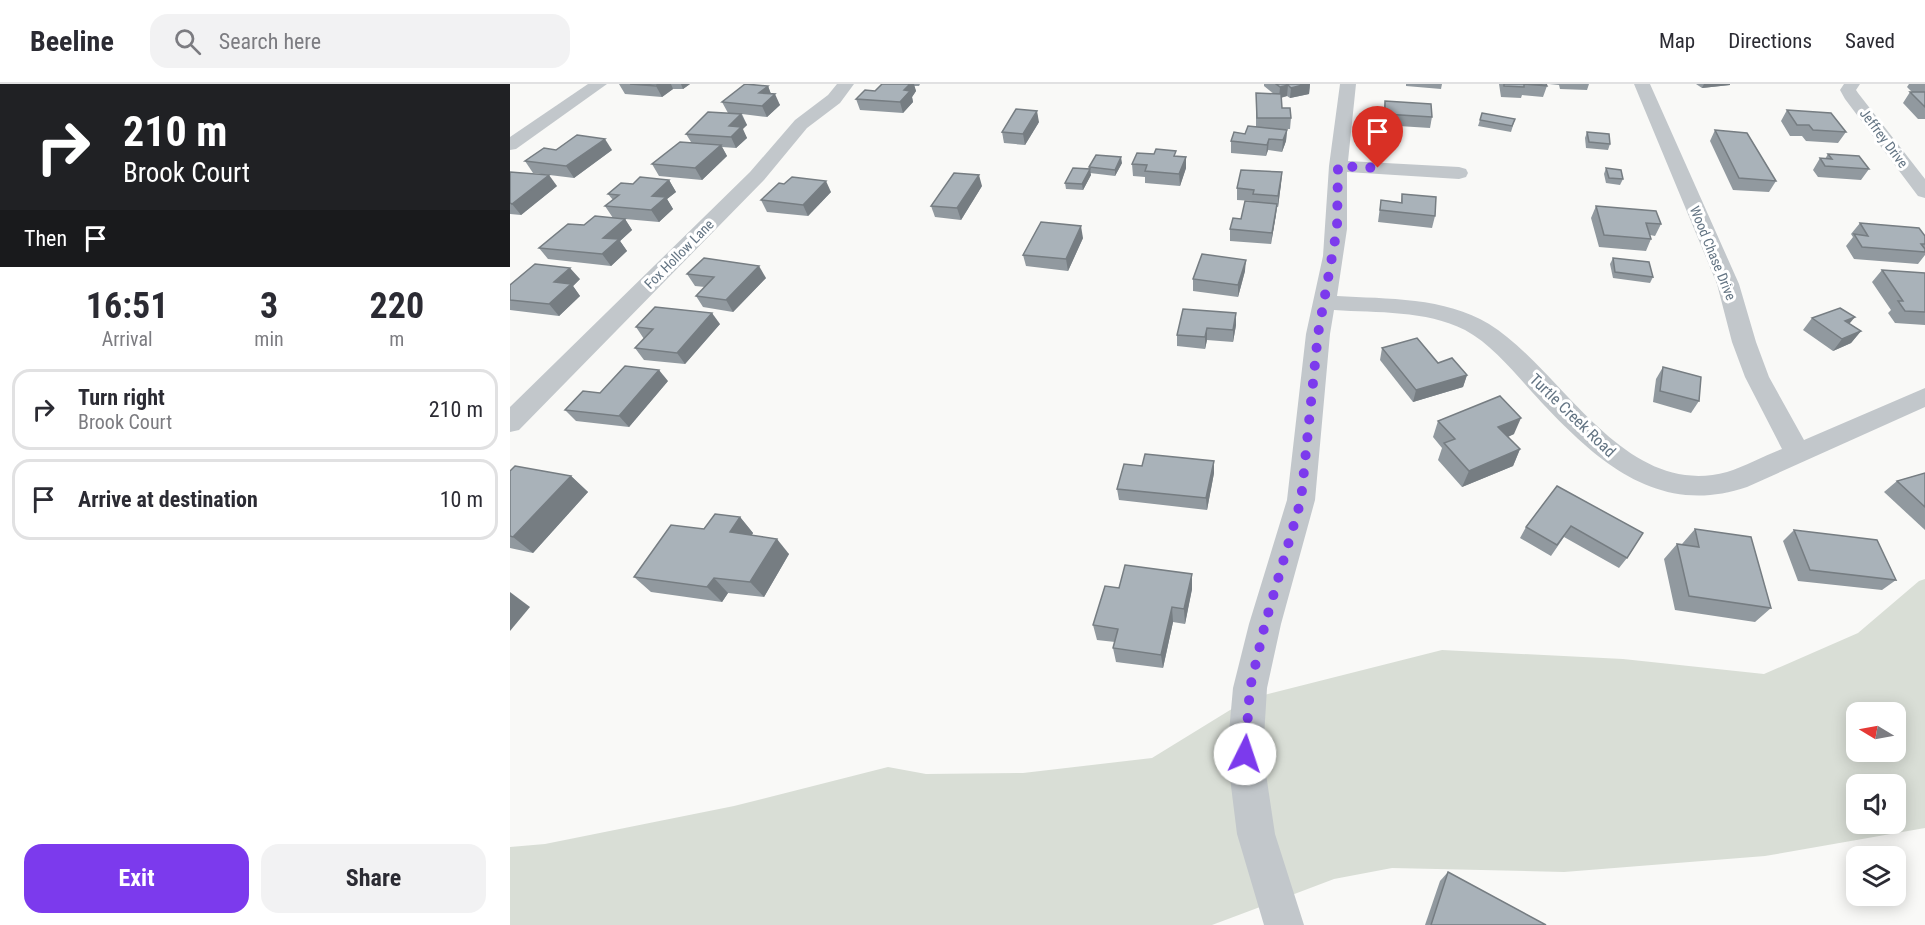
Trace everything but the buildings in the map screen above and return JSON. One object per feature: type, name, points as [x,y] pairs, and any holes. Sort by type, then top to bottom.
[{"type":"street","points":[[510,145],[599,84]]},
{"type":"street","name":"Fox Hollow Lane","points":[[510,423],[757,176],[801,124],[834,99],[846,84]]},
{"type":"street","points":[[1284,925],[1256,834],[1245,754],[1250,688],[1265,624],[1301,500],[1318,334],[1337,229],[1338,166],[1348,84]]},
{"type":"street","name":"Wood Chase Drive","points":[[1642,84],[1728,284],[1744,342],[1757,377],[1798,454]]},
{"type":"street","name":"Jeffrey Drive","points":[[1851,84],[1848,90],[1851,95],[1925,192]]},
{"type":"street","points":[[1338,166],[1459,173]]},
{"type":"street","name":"Turtle Creek Road","points":[[1325,302],[1414,309],[1471,324],[1498,343],[1580,426],[1621,462],[1652,477],[1678,484],[1726,482],[1798,454],[1925,397]]},
{"type":"shaded area","points":[[1925,579],[1925,828],[1906,831],[1906,774],[1846,774],[1846,834],[1891,834],[1765,856],[1564,872],[1392,868],[1334,879],[1212,925],[510,925],[510,847],[545,844],[734,806],[888,767],[926,774],[1023,773],[1152,758],[1248,699],[1442,650],[1623,659],[1764,674],[1858,633],[1919,581]]},
{"type":"route","points":[[1245,754],[1250,688],[1265,624],[1301,500],[1318,334],[1334,256],[1337,229],[1338,166],[1378,168]]}]
